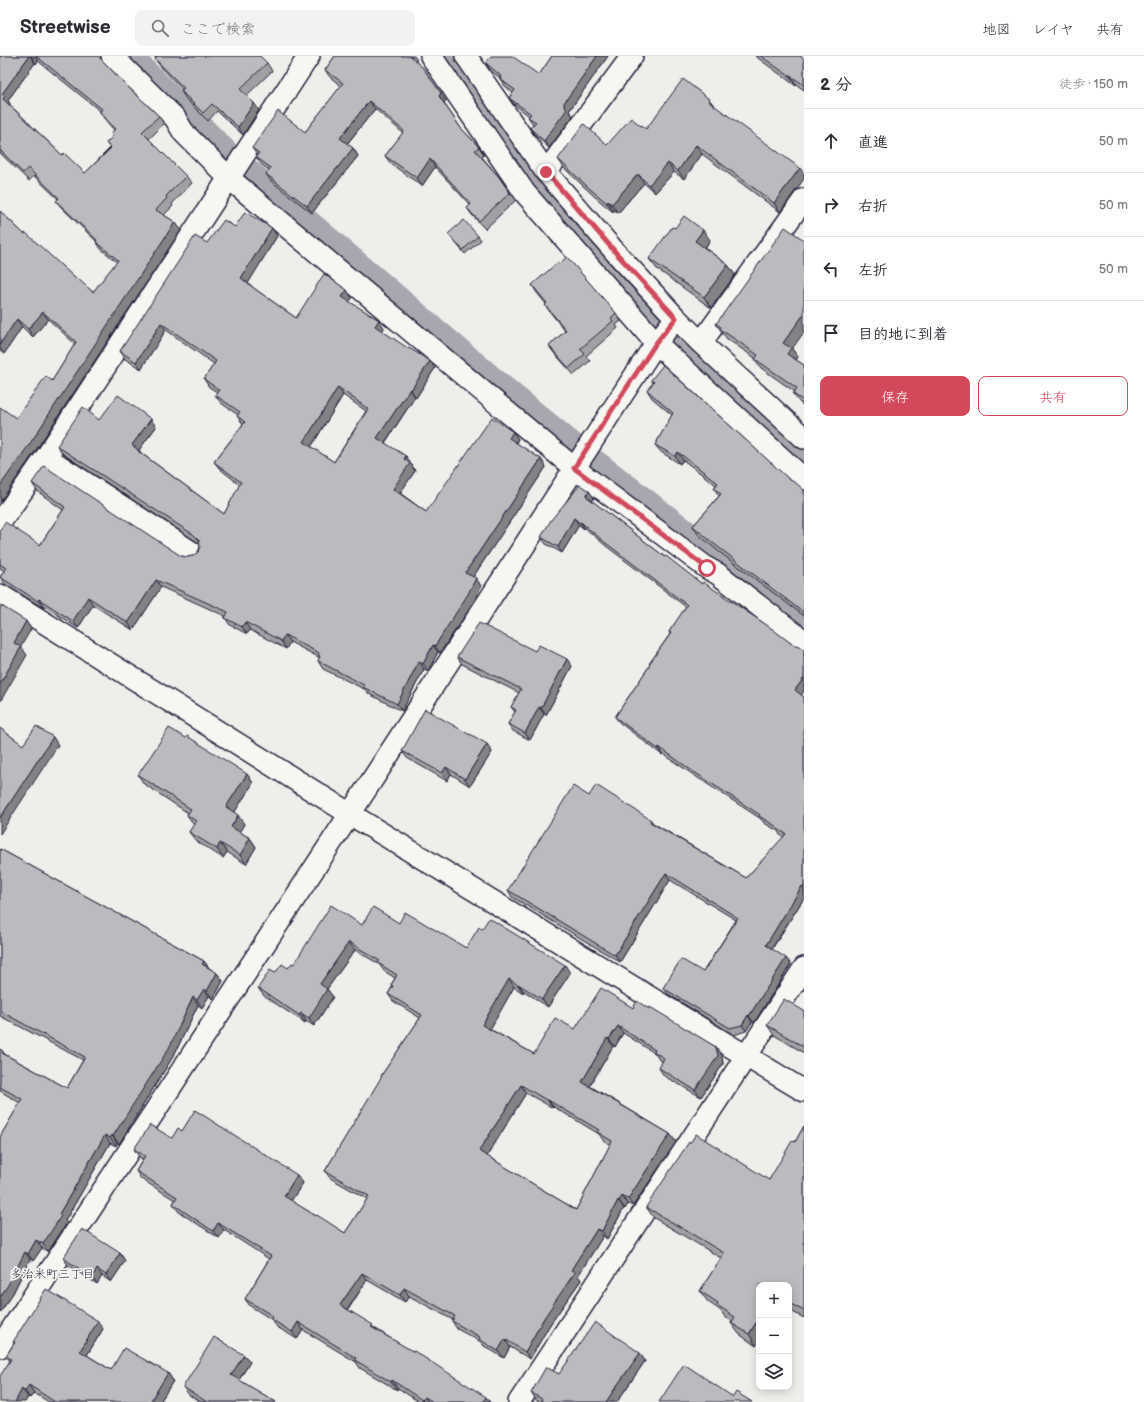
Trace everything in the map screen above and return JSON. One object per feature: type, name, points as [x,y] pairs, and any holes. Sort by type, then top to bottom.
[{"type":"street","points":[[112,56],[175,118],[184,133],[230,179],[574,468],[707,568],[718,574],[804,641]]},
{"type":"street","points":[[0,523],[46,457],[310,56]]},
{"type":"street","points":[[431,56],[525,193],[666,330],[804,479]]},
{"type":"street","points":[[466,56],[546,172],[617,254],[666,330],[701,343],[804,438]]},
{"type":"street","points":[[546,172],[632,56]]},
{"type":"street","points":[[701,343],[804,199]]},
{"type":"street","points":[[0,1347],[350,814],[574,468],[666,330]]},
{"type":"street","points":[[46,457],[193,552]]},
{"type":"street","points":[[0,595],[350,814],[804,1091]]},
{"type":"street","points":[[519,1402],[804,968]]},
{"type":"building","points":[[0,56],[29,56],[2,94],[5,96],[3,99],[62,155],[64,153],[85,173],[111,148],[106,143],[113,136],[111,133],[115,129],[100,112],[102,109],[36,56],[98,56],[159,116],[142,132],[186,176],[166,196],[167,198],[156,210],[175,222],[31,442],[0,486],[0,407],[16,418],[46,376],[52,381],[76,342],[43,312],[28,329],[17,319],[0,344],[0,211],[24,234],[26,233],[76,279],[77,278],[93,292],[118,260],[96,242],[97,240],[56,201],[59,198],[28,168],[23,173],[0,150]]},
{"type":"building","points":[[156,56],[260,56],[267,63],[240,89],[254,103],[238,127],[212,104],[203,113],[181,91],[184,88],[155,59],[157,57]]},
{"type":"building","points":[[335,56],[410,56],[423,68],[441,93],[439,96],[460,127],[479,147],[475,150],[499,177],[510,193],[479,221],[467,208],[471,204],[430,159],[417,178],[385,156],[404,131],[369,101],[340,138],[353,148],[307,206],[266,174],[271,168],[256,157],[259,153],[252,148],[278,111],[305,132],[343,83],[325,70]]},
{"type":"building","points":[[491,56],[512,56],[539,75],[552,56],[597,56],[564,103],[567,109],[544,141],[530,128],[536,122],[528,117],[531,114],[509,98],[515,90],[500,79],[501,76],[486,63]]},
{"type":"building","points":[[761,56],[800,56],[804,59],[804,85],[790,75],[789,76]]},
{"type":"building","points":[[683,79],[709,99],[708,101],[800,168],[774,203],[696,145],[678,171],[668,163],[649,185],[638,174],[612,204],[608,201],[607,203],[589,188],[558,159],[584,124],[607,145],[631,118],[646,129]]},
{"type":"building","points":[[245,212],[272,228],[241,278],[296,318],[324,274],[347,290],[342,297],[379,320],[375,326],[430,361],[377,438],[406,456],[404,459],[410,463],[393,489],[426,512],[492,417],[513,432],[509,438],[541,459],[465,573],[476,578],[468,594],[435,646],[433,645],[423,664],[419,661],[397,704],[363,687],[364,685],[318,661],[320,656],[318,655],[319,653],[285,635],[281,641],[245,622],[242,627],[225,618],[228,612],[156,580],[128,623],[88,597],[73,621],[39,599],[38,601],[0,577],[6,568],[0,564],[0,530],[5,522],[40,545],[65,507],[32,483],[44,466],[181,556],[193,556],[198,552],[200,547],[199,540],[194,535],[57,446],[83,407],[99,420],[118,395],[151,419],[132,445],[138,451],[224,514],[241,482],[214,462],[245,422],[237,416],[240,412],[215,395],[219,390],[204,379],[216,361],[161,323],[136,362],[120,351],[195,236],[207,243],[224,220],[235,227]],"holes":[[[338,387],[368,409],[334,462],[304,442]]]},
{"type":"building","points":[[684,216],[703,230],[695,241],[728,265],[704,297],[649,259],[672,227],[675,228]]},
{"type":"building","points":[[464,220],[478,236],[463,250],[448,234]]},
{"type":"building","points":[[785,227],[804,240],[804,314],[783,343],[791,348],[787,354],[804,365],[804,401],[793,394],[797,388],[755,359],[758,355],[720,329],[721,327],[716,324]]},
{"type":"building","points":[[567,257],[616,313],[611,318],[613,321],[580,349],[585,354],[569,368],[549,346],[566,330],[545,305],[547,303],[532,285],[558,262],[559,264]]},
{"type":"building","points":[[663,365],[790,480],[804,490],[804,613],[693,526],[721,494],[714,488],[718,483],[678,452],[675,456],[655,445],[673,413],[647,390],[654,382],[651,380]]},
{"type":"building","points":[[580,485],[589,491],[586,496],[665,557],[666,556],[702,584],[703,582],[792,644],[799,646],[804,650],[804,678],[795,690],[804,697],[804,887],[802,886],[766,945],[786,958],[742,1025],[730,1028],[663,988],[681,959],[703,972],[738,918],[666,873],[615,955],[508,890],[573,786],[589,796],[596,785],[651,820],[650,822],[746,878],[786,834],[659,747],[658,749],[615,717],[671,633],[669,632],[687,605],[574,518],[558,547],[541,537],[551,520]]},
{"type":"building","points":[[0,605],[26,621],[14,643],[21,647],[0,684]]},
{"type":"building","points":[[479,623],[535,651],[539,645],[567,659],[541,708],[539,707],[525,733],[508,724],[516,710],[511,707],[521,689],[457,657]]},
{"type":"building","points":[[425,709],[487,744],[465,779],[446,767],[442,773],[402,751]]},
{"type":"building","points":[[36,726],[53,737],[0,818],[0,728],[23,745]]},
{"type":"building","points":[[169,728],[186,738],[187,736],[247,774],[226,807],[238,815],[231,827],[250,838],[240,855],[220,843],[217,849],[189,832],[196,821],[187,815],[191,809],[138,775]]},
{"type":"building","points":[[0,849],[204,961],[202,964],[217,973],[207,991],[204,989],[197,1000],[193,997],[169,1048],[113,1136],[112,1135],[110,1138],[105,1135],[59,1214],[61,1216],[43,1244],[36,1240],[28,1254],[25,1252],[0,1297],[0,1137],[22,1099],[0,1087],[0,1049],[3,1051],[2,1053],[67,1088],[85,1057],[0,1011]]},
{"type":"building","points":[[331,905],[362,925],[373,907],[399,923],[405,912],[466,948],[479,927],[482,929],[489,918],[565,965],[542,999],[509,979],[482,1025],[534,1054],[555,1018],[575,1029],[601,988],[633,1008],[637,1001],[649,1009],[650,1007],[716,1047],[718,1056],[695,1090],[659,1068],[664,1058],[654,1052],[655,1050],[618,1026],[609,1039],[607,1038],[582,1082],[670,1134],[628,1199],[622,1196],[619,1201],[618,1200],[602,1231],[597,1229],[571,1270],[575,1272],[544,1318],[525,1352],[505,1339],[498,1351],[479,1339],[480,1337],[452,1321],[455,1316],[404,1288],[400,1295],[362,1273],[340,1305],[373,1325],[371,1327],[414,1351],[486,1397],[483,1402],[433,1402],[425,1397],[422,1400],[392,1380],[391,1382],[355,1360],[356,1358],[298,1322],[292,1332],[271,1319],[273,1316],[245,1299],[271,1256],[218,1223],[213,1231],[173,1204],[177,1197],[136,1171],[145,1156],[134,1149],[150,1125],[172,1138],[178,1128],[182,1131],[195,1110],[297,1175],[284,1196],[345,1233],[369,1196],[325,1171],[381,1076],[422,1015],[388,994],[397,975],[378,963],[380,961],[349,942],[320,984],[327,989],[309,1018],[301,1013],[299,1015],[258,988],[270,970],[275,973],[282,964],[288,968],[292,963],[294,964]],"holes":[[[521,1085],[599,1130],[597,1132],[612,1141],[576,1210],[479,1151]]]},
{"type":"building","points":[[784,999],[804,1011],[804,1047],[767,1025]]},
{"type":"building","points":[[804,1126],[804,1311],[792,1305],[792,1282],[756,1282],[756,1323],[749,1334],[731,1323],[735,1317],[700,1291],[724,1253],[646,1207],[689,1142],[690,1143],[696,1134],[769,1180],[792,1141],[795,1142]]},
{"type":"building","points":[[82,1229],[120,1253],[106,1275],[97,1269],[92,1277],[63,1258]]},
{"type":"building","points":[[46,1289],[98,1321],[80,1351],[111,1370],[124,1348],[168,1373],[150,1402],[55,1402],[29,1385],[25,1391],[22,1389],[15,1402],[0,1402],[0,1376],[11,1359],[6,1356]]},
{"type":"building","points":[[595,1322],[640,1353],[606,1402],[541,1402],[542,1399],[531,1393],[546,1367],[559,1374]]},
{"type":"building","points":[[214,1337],[244,1355],[231,1375],[276,1402],[207,1402],[183,1387]]},
{"type":"building","points":[[684,1364],[733,1397],[736,1392],[752,1402],[659,1402]]},
{"type":"waterway","points":[[130,56],[230,156]]},
{"type":"waterway","points":[[447,56],[515,156],[589,245],[657,321],[804,458]]},
{"type":"waterway","points":[[246,169],[501,386],[574,446]]},
{"type":"waterway","points":[[595,462],[804,623]]},
{"type":"district","name":"多治米町三丁目","points":[[52,1274]]},
{"type":"route","points":[[546,172],[617,254],[676,318],[656,343],[574,468],[707,568]]}]
